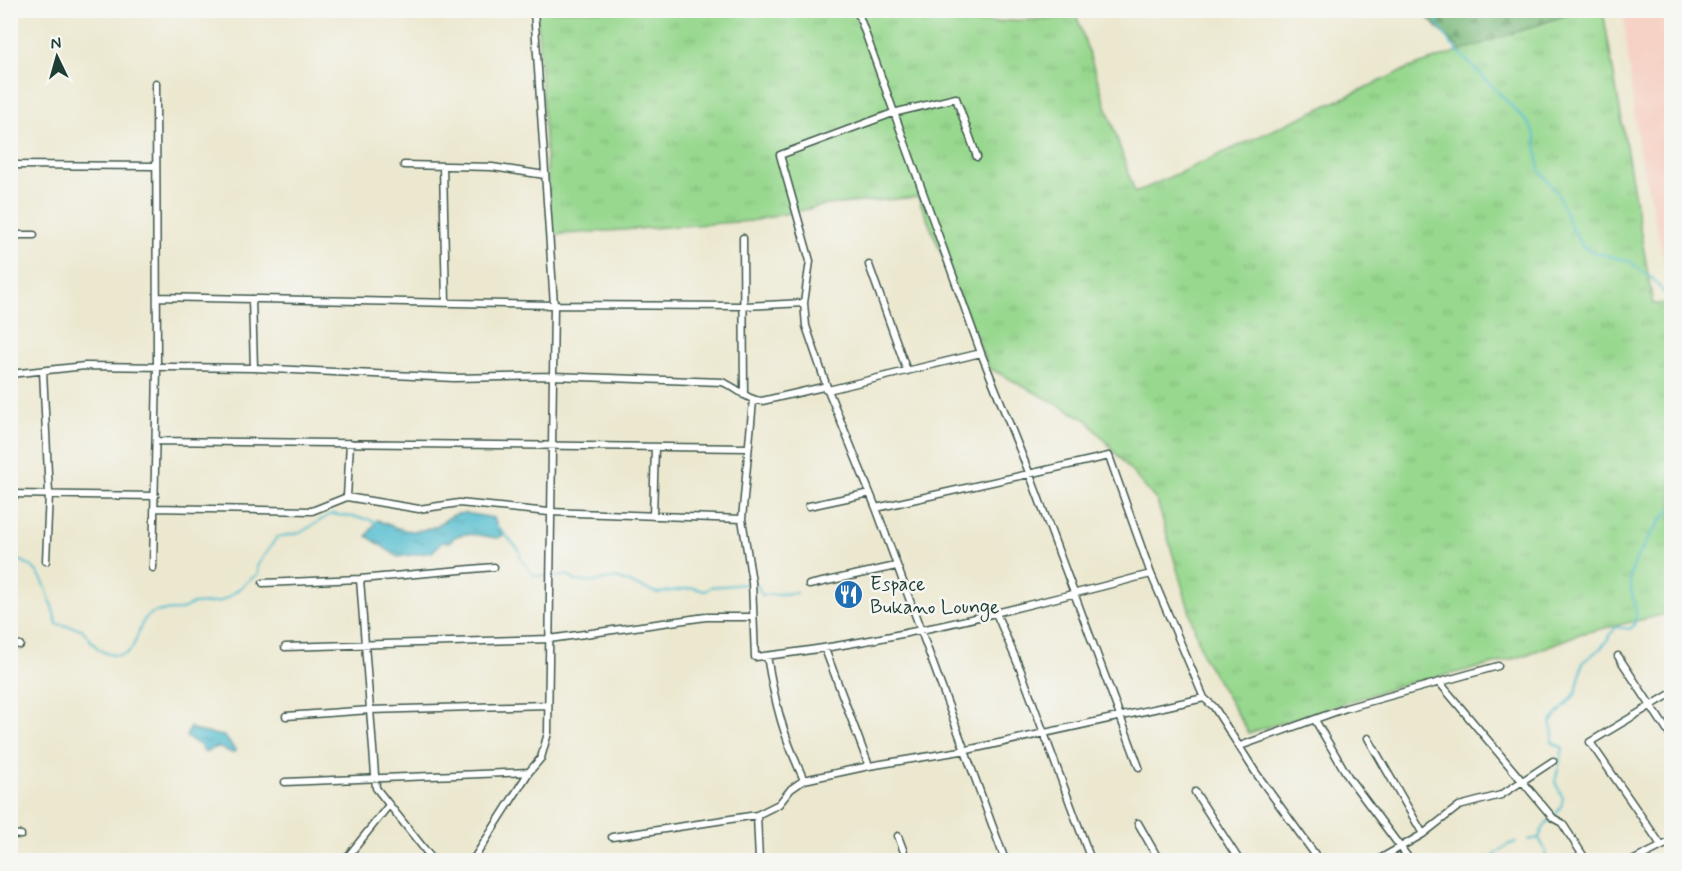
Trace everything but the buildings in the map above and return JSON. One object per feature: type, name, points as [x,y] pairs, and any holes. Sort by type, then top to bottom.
[{"type":"street","points":[[473,861],[529,772],[541,758],[548,733],[549,512],[554,305],[534,10]]},
{"type":"street","points":[[857,10],[892,113],[981,353],[1030,475],[1139,768]]},
{"type":"street","points":[[153,568],[157,368],[156,83]]},
{"type":"street","points":[[977,157],[956,98],[892,113],[780,155],[810,261],[804,303],[806,326],[828,390],[876,508],[920,631],[967,750],[1005,861]]},
{"type":"street","points":[[10,165],[156,166]]},
{"type":"street","points":[[404,165],[492,167],[545,175]]},
{"type":"street","points":[[443,166],[446,303]]},
{"type":"street","points":[[10,234],[34,235]]},
{"type":"street","points":[[743,238],[744,395]]},
{"type":"street","points":[[868,265],[907,371]]},
{"type":"street","points":[[157,297],[554,305],[744,306],[804,303]]},
{"type":"street","points":[[252,300],[254,368]]},
{"type":"street","points":[[10,374],[85,366],[254,368],[454,378],[552,376],[722,382],[735,386],[753,401],[762,401],[820,387],[828,390],[981,353]]},
{"type":"street","points":[[43,371],[49,494],[46,561]]},
{"type":"street","points":[[753,401],[742,519],[752,583],[755,657],[825,649],[920,631],[1151,574]]},
{"type":"street","points":[[156,441],[748,448]]},
{"type":"street","points":[[347,497],[350,443]]},
{"type":"street","points":[[653,516],[655,447]]},
{"type":"street","points":[[876,508],[1109,456],[1151,574],[1204,698],[1214,707],[1256,773],[1319,861]]},
{"type":"street","points":[[10,494],[155,496]]},
{"type":"street","points":[[809,506],[870,494]]},
{"type":"street","points":[[154,508],[312,511],[347,497],[419,509],[459,502],[549,512],[742,519]]},
{"type":"street","points":[[809,585],[896,566]]},
{"type":"street","points":[[263,583],[360,579],[494,567]]},
{"type":"street","points":[[360,579],[376,788],[432,861]]},
{"type":"street","points":[[996,614],[1043,734],[1088,860]]},
{"type":"street","points":[[285,647],[549,639],[706,618],[752,617]]},
{"type":"street","points":[[10,643],[20,645]]},
{"type":"street","points":[[825,649],[869,766]]},
{"type":"street","points":[[767,656],[778,716],[787,744],[804,780]]},
{"type":"street","points":[[1618,656],[1671,738]]},
{"type":"street","points":[[1240,747],[1346,708],[1498,666]]},
{"type":"street","points":[[1440,682],[1523,779],[1552,817],[1562,823],[1586,861]]},
{"type":"street","points":[[1661,845],[1590,742],[1671,693]]},
{"type":"street","points":[[612,837],[757,814],[779,804],[791,789],[804,780],[869,766],[967,750],[1204,698]]},
{"type":"street","points":[[286,716],[370,710],[548,705]]},
{"type":"street","points":[[1315,720],[1349,778],[1410,861]]},
{"type":"street","points":[[1368,738],[1424,834]]},
{"type":"street","points":[[1378,861],[1424,834],[1459,806],[1501,795],[1553,761]]},
{"type":"street","points":[[285,782],[529,772]]},
{"type":"street","points":[[1195,792],[1239,861]]},
{"type":"street","points":[[345,861],[389,805]]},
{"type":"street","points":[[757,814],[759,861]]},
{"type":"street","points":[[1138,823],[1159,861]]},
{"type":"street","points":[[10,834],[21,835]]},
{"type":"street","points":[[898,836],[907,861]]},
{"type":"street","points":[[1634,861],[1671,841]]},
{"type":"shaded area","points":[[1623,11],[1671,11],[1671,290],[1638,145]]},
{"type":"green space","points":[[965,10],[974,23],[1077,17],[1135,193],[1409,68],[1578,11],[1603,11],[1653,304],[1671,304],[1671,613],[1579,634],[1523,656],[1408,683],[1249,733],[1203,657],[1157,501],[1087,420],[989,368],[918,197],[827,205],[751,221],[551,235],[537,11]]},
{"type":"green space","points":[[1421,11],[1578,11],[1461,51]]},
{"type":"water","points":[[465,513],[494,518],[503,535],[498,538],[472,534],[459,535],[449,542],[442,542],[432,552],[398,557],[367,536],[377,520],[399,528],[420,531],[436,526],[455,515]]},
{"type":"water","points":[[190,727],[196,731],[224,736],[236,751],[232,753],[218,747],[204,752],[200,745],[186,737]]},
{"type":"waterway","points":[[1434,10],[1437,23],[1451,44],[1529,124],[1535,134],[1539,169],[1558,194],[1569,223],[1582,246],[1593,252],[1629,261],[1654,280],[1672,303]]},
{"type":"waterway","points":[[1672,398],[1667,402],[1672,417]]},
{"type":"waterway","points":[[1544,860],[1546,852],[1539,838],[1545,825],[1559,810],[1563,798],[1555,782],[1563,748],[1552,742],[1553,732],[1550,723],[1576,693],[1583,662],[1602,647],[1616,627],[1630,629],[1634,625],[1636,614],[1630,586],[1631,572],[1646,542],[1672,508]]},
{"type":"waterway","points":[[10,558],[31,566],[44,582],[57,624],[82,629],[103,652],[121,655],[131,649],[141,625],[149,615],[161,611],[180,610],[193,604],[218,602],[230,596],[258,574],[257,566],[277,537],[300,533],[331,514],[367,519],[378,523]]},
{"type":"waterway","points":[[495,527],[499,528],[520,551],[520,558],[534,576],[568,575],[576,581],[593,582],[616,578],[657,593],[693,588],[705,591],[711,587],[756,583],[762,595],[796,593]]},
{"type":"waterway","points":[[1528,840],[1539,838]]},
{"type":"waterway","points":[[1489,860],[1507,845],[1516,842]]},
{"type":"place","name":"Espace Bukano Lounge","points":[[849,595]]}]
